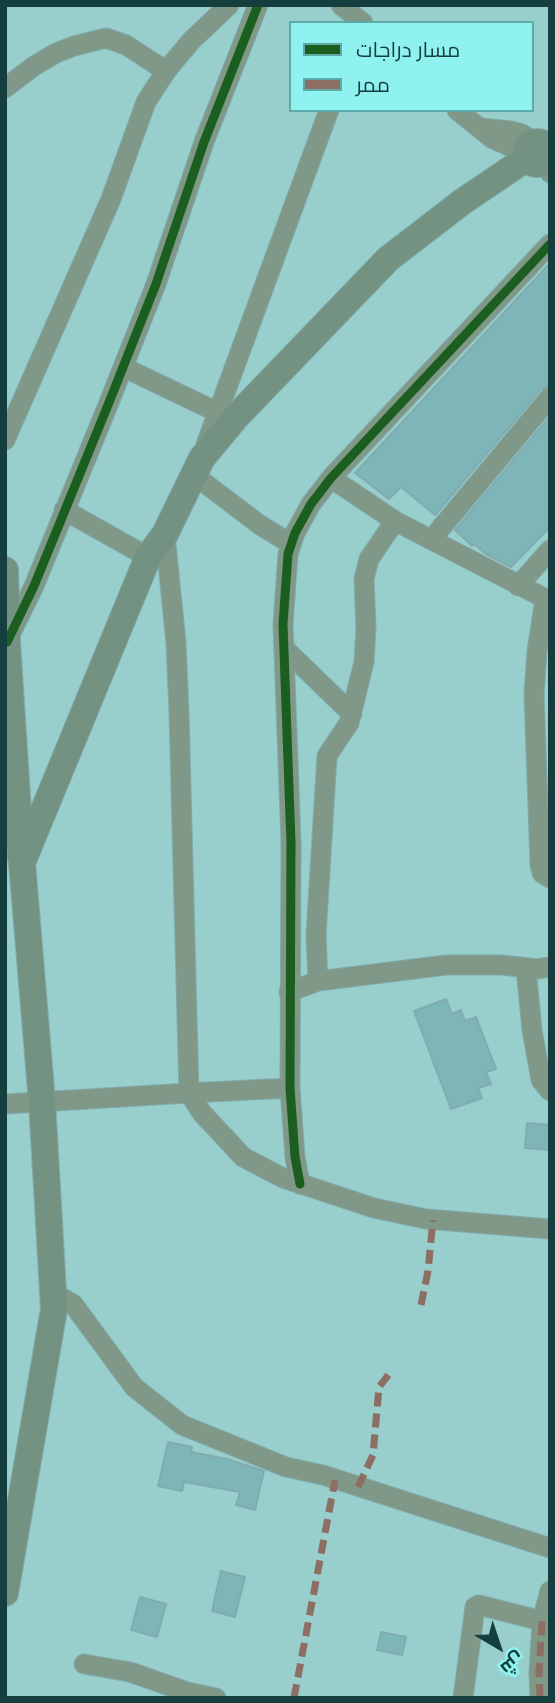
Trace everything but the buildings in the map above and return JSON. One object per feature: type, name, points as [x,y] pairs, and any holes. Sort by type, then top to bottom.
[{"type":"main road","points":[[16,868],[148,557],[165,534],[198,467],[237,416],[388,259],[463,202],[541,154]]},
{"type":"main road","points":[[5,570],[16,868],[43,1102],[54,1309],[5,1593]]},
{"type":"street","points":[[5,440],[111,199],[146,102],[166,71],[191,41],[229,5]]},
{"type":"street","points":[[7,642],[33,586],[156,284],[209,129],[258,5]]},
{"type":"street","points":[[341,5],[361,21]]},
{"type":"street","points":[[5,88],[56,53],[106,38],[126,45],[166,71]]},
{"type":"street","points":[[291,544],[260,525],[198,467],[328,112]]},
{"type":"street","points":[[460,112],[493,139],[541,154]]},
{"type":"street","points":[[300,1184],[295,1157],[290,1088],[291,843],[282,624],[291,544],[311,504],[331,478],[550,244]]},
{"type":"street","points":[[123,367],[217,412]]},
{"type":"street","points":[[431,540],[550,397]]},
{"type":"street","points":[[331,478],[395,521],[547,600],[537,651],[534,694],[543,762],[540,864],[542,873],[550,878]]},
{"type":"street","points":[[64,510],[148,557]]},
{"type":"street","points":[[318,981],[316,936],[325,766],[327,756],[345,731],[352,714],[366,648],[363,579],[369,559],[395,521]]},
{"type":"street","points":[[165,534],[176,643],[190,1093],[202,1113],[243,1157],[263,1170],[300,1184],[374,1208],[426,1219],[550,1229]]},
{"type":"street","points":[[518,586],[550,550]]},
{"type":"street","points":[[284,648],[352,714]]},
{"type":"street","points":[[289,992],[318,981],[446,965],[502,965],[537,969],[550,967]]},
{"type":"street","points":[[526,968],[541,1080],[550,1091]]},
{"type":"street","points":[[5,1104],[290,1088]]},
{"type":"street","points":[[53,1293],[73,1304],[134,1387],[182,1426],[286,1467],[323,1475],[550,1548]]},
{"type":"street","points":[[540,1698],[542,1621],[550,1591]]},
{"type":"street","points":[[463,1698],[475,1607],[479,1605],[542,1621]]},
{"type":"street","points":[[84,1664],[130,1672],[187,1692],[216,1698]]},
{"type":"marked path","points":[[421,1305],[428,1271],[433,1220]]},
{"type":"marked path","points":[[358,1487],[373,1455],[379,1387],[389,1374]]},
{"type":"marked path","points":[[294,1698],[335,1480]]},
{"type":"marked path","points":[[540,1698],[542,1621]]},
{"type":"cycle path","points":[[7,642],[34,586],[156,284],[204,142],[258,5]]},
{"type":"cycle path","points":[[300,1184],[295,1157],[290,1088],[291,843],[283,624],[288,554],[295,533],[311,504],[331,478],[550,244]]}]
